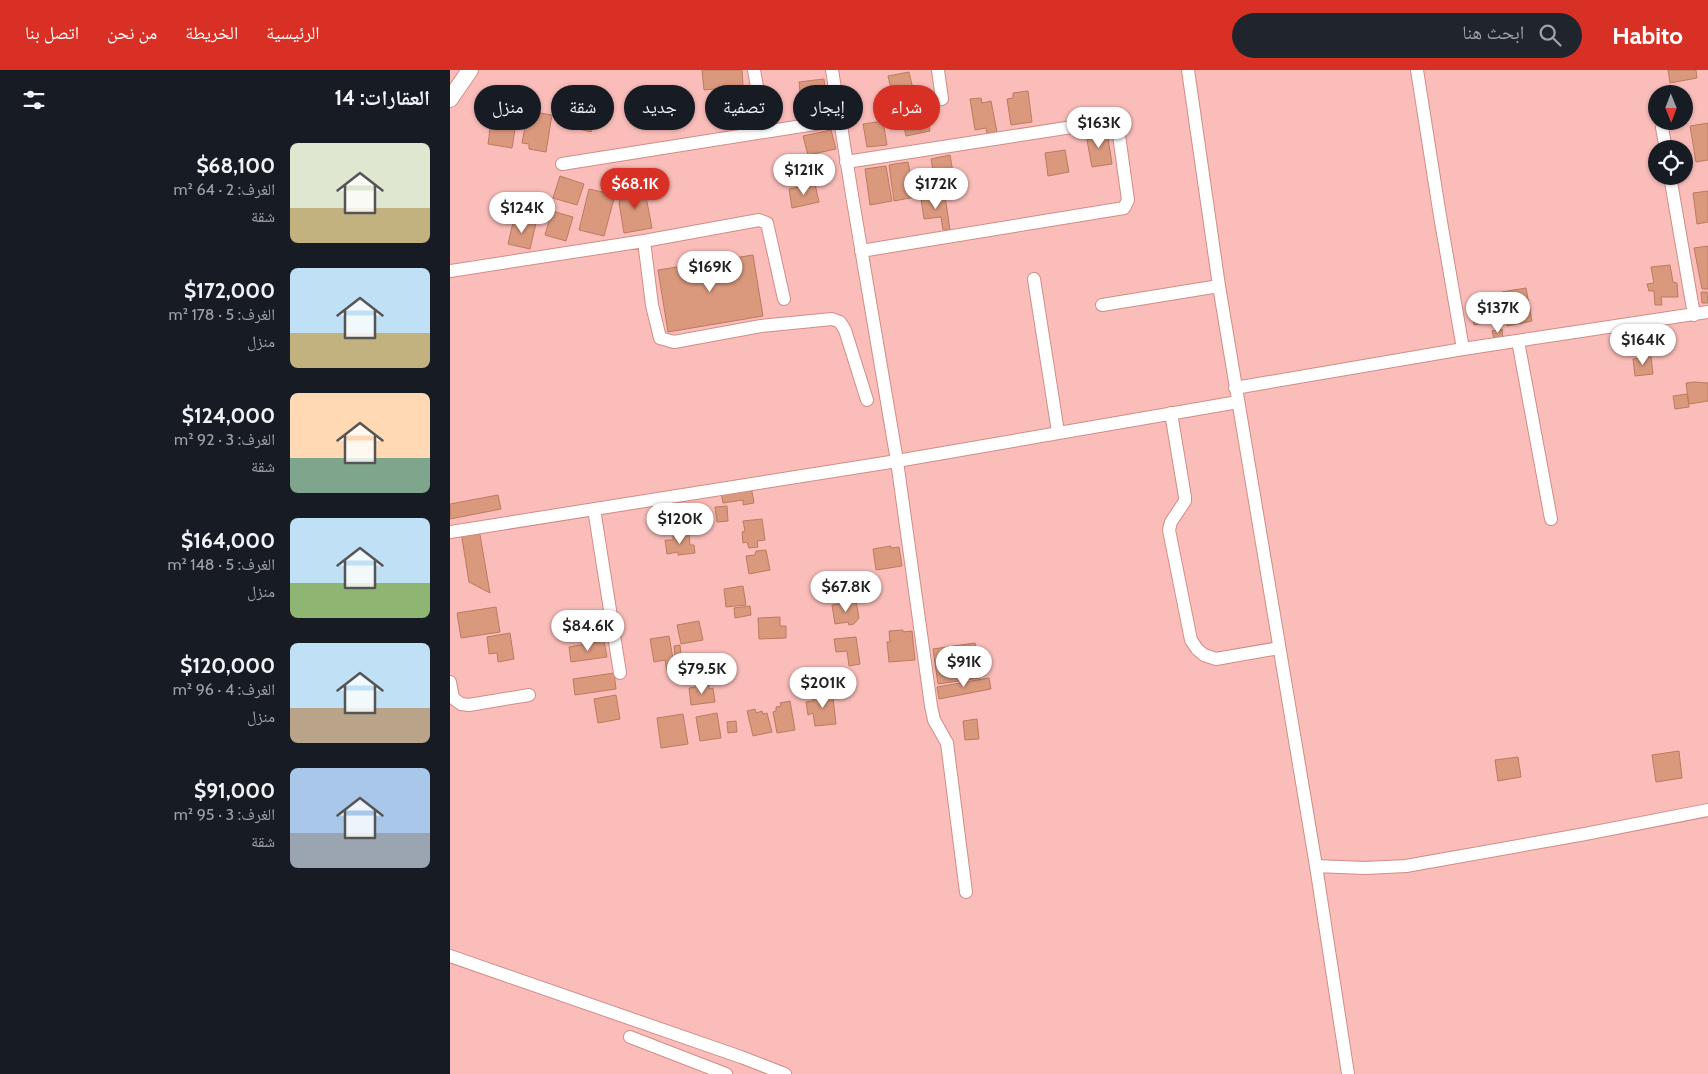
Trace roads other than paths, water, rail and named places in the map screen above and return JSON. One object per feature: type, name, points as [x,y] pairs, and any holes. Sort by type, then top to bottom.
[{"type":"street","points":[[450,99],[470,70]]},
{"type":"street","points":[[754,70],[765,132]]},
{"type":"street","points":[[832,70],[834,85]]},
{"type":"street","points":[[938,70],[942,99]]},
{"type":"street","points":[[1188,70],[1235,388],[1316,866],[1348,1074]]},
{"type":"street","points":[[1417,70],[1440,216],[1464,349]]},
{"type":"street","points":[[846,162],[1111,121],[1118,128],[1128,200],[1124,208],[861,251]]},
{"type":"street","points":[[562,164],[793,128]]},
{"type":"street","points":[[841,130],[897,461],[931,706],[934,720],[947,743],[966,892]]},
{"type":"street","points":[[1672,185],[1694,315]]},
{"type":"street","points":[[450,271],[644,241],[759,220],[766,223],[784,300]]},
{"type":"street","points":[[644,241],[652,305],[660,338],[674,342],[761,326],[832,319],[840,322],[845,330],[866,400]]},
{"type":"street","points":[[1034,279],[1058,432]]},
{"type":"street","points":[[1102,305],[1219,286]]},
{"type":"street","points":[[1235,388],[1464,349],[1708,312]]},
{"type":"street","points":[[1518,341],[1551,519]]},
{"type":"street","points":[[450,532],[897,461],[1238,402]]},
{"type":"street","points":[[1170,413],[1185,501],[1171,522],[1169,530],[1191,640],[1204,655],[1216,659],[1279,648]]},
{"type":"street","points":[[594,509],[620,674]]},
{"type":"street","points":[[450,682],[453,698],[461,704],[469,705],[529,695]]},
{"type":"street","points":[[1316,866],[1365,868],[1406,866],[1708,810]]},
{"type":"street","points":[[450,956],[785,1074]]},
{"type":"street","points":[[630,1037],[726,1074]]}]
